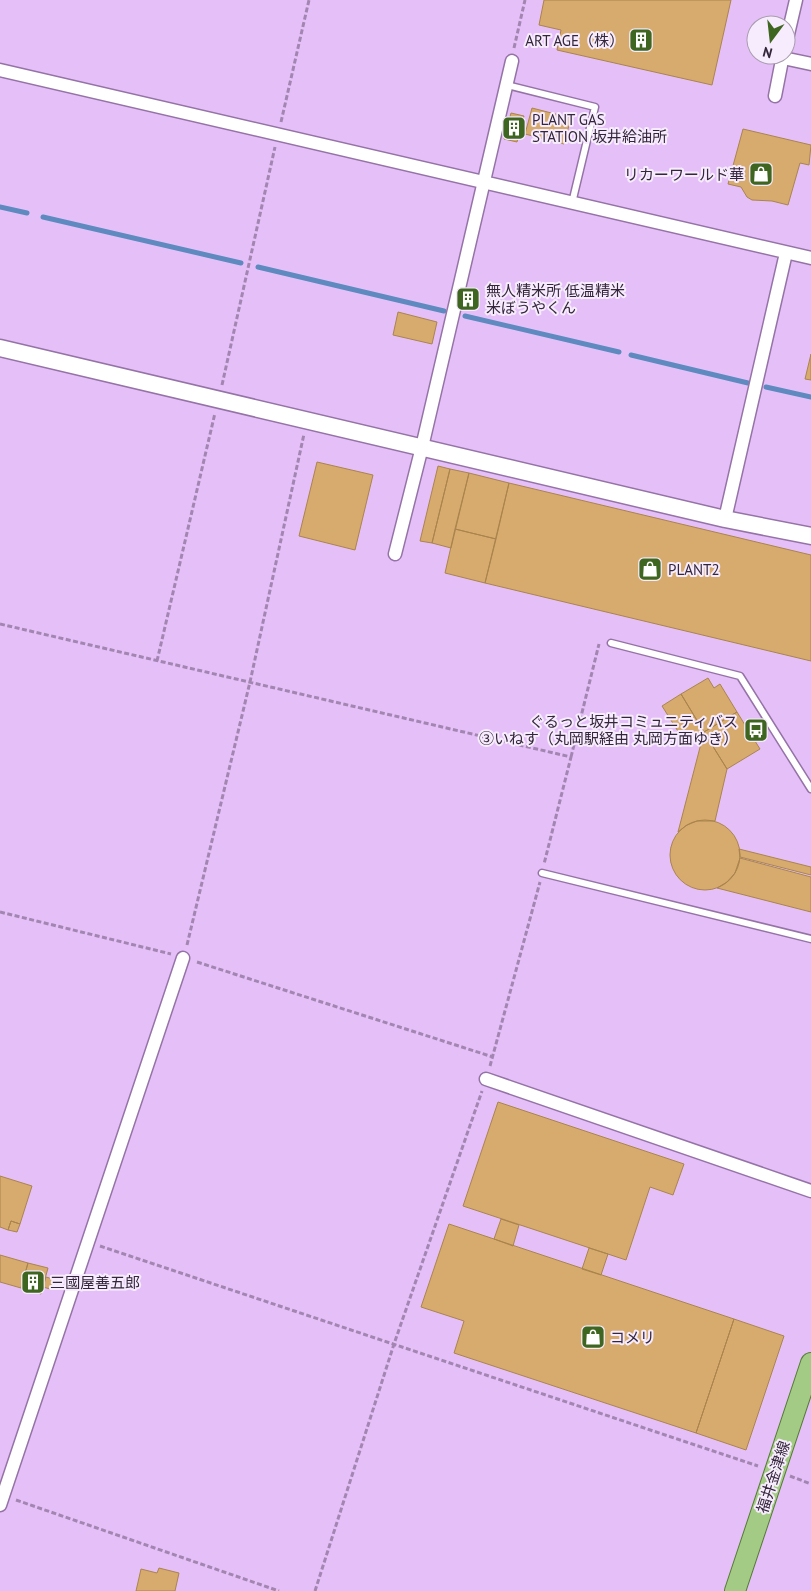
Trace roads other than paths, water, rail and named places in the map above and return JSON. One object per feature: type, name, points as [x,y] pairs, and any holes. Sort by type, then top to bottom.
[{"type":"main road","name":"福井金津線","points":[[735,1591],[811,1363]]},
{"type":"street","points":[[793,15],[796,0]]},
{"type":"street","points":[[395,554],[422,447],[512,60]]},
{"type":"street","points":[[796,60],[811,64]]},
{"type":"street","points":[[775,96],[781,65]]},
{"type":"street","points":[[0,70],[811,258]]},
{"type":"street","points":[[725,519],[786,252]]},
{"type":"street","points":[[0,348],[725,519],[811,536]]},
{"type":"street","points":[[2,1501],[184,958]]},
{"type":"street","points":[[486,1079],[811,1191]]},
{"type":"lane","points":[[507,85],[594,107],[572,203]]},
{"type":"lane","points":[[611,642],[740,676],[811,789]]},
{"type":"lane","points":[[542,873],[811,939]]},
{"type":"waterway","points":[[0,207],[27,213]]},
{"type":"waterway","points":[[43,217],[241,263]]},
{"type":"waterway","points":[[258,267],[444,311]]},
{"type":"waterway","points":[[465,316],[619,352]]},
{"type":"waterway","points":[[631,355],[748,383]]},
{"type":"waterway","points":[[766,387],[811,397]]},
{"type":"place","name":"ART AGE（株）","points":[[641,40]]},
{"type":"place","name":"PLANT GAS STATION 坂井給油所","points":[[514,128]]},
{"type":"place","name":"リカーワールド華","points":[[761,174]]},
{"type":"place","name":"無人精米所 低温精米 米ぼうやくん","points":[[468,299]]},
{"type":"place","name":"PLANT2","points":[[650,569]]},
{"type":"place","name":"ぐるっと坂井コミュニティバス ③いねす（丸岡駅経由 丸岡方面ゆき）","points":[[756,730]]},
{"type":"place","name":"三國屋善五郎","points":[[33,1282]]},
{"type":"place","name":"コメリ","points":[[593,1337]]}]
